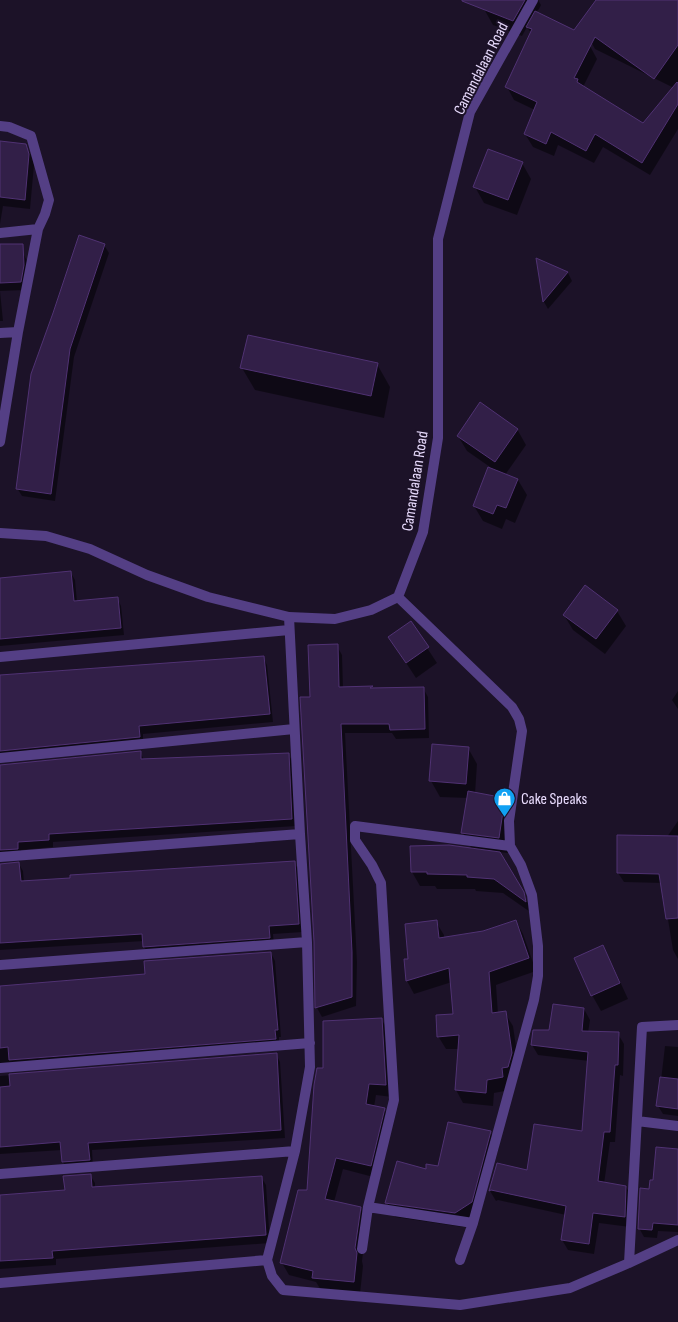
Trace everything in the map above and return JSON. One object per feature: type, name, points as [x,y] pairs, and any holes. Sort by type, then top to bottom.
[{"type":"street","name":"Camandalaan Road","points":[[398,597],[423,532],[438,438],[438,239],[470,112],[533,0]]},
{"type":"street","points":[[0,126],[8,127],[31,136],[49,200],[46,214],[38,229],[18,332],[0,441]]},
{"type":"street","points":[[0,233],[38,229]]},
{"type":"street","points":[[0,333],[18,332]]},
{"type":"street","points":[[0,533],[46,536],[81,546],[147,575],[208,597],[289,617],[335,619],[372,610],[398,597],[512,708],[519,719],[522,731],[509,822],[510,846],[521,865],[532,896],[538,946],[538,976],[534,1000],[473,1223],[460,1260]]},
{"type":"street","points":[[289,617],[307,942],[310,1067],[295,1151],[267,1260],[272,1276],[283,1290],[460,1305],[570,1288],[630,1263],[678,1240]]},
{"type":"street","points":[[0,657],[289,630]]},
{"type":"street","points":[[0,758],[294,729]]},
{"type":"street","points":[[362,1249],[368,1208],[394,1100],[394,1088],[390,1056],[381,883],[372,865],[355,840],[355,826],[510,846]]},
{"type":"street","points":[[0,857],[300,834]]},
{"type":"street","points":[[0,965],[307,942]]},
{"type":"street","points":[[630,1263],[642,1027],[678,1025]]},
{"type":"street","points":[[0,1068],[310,1044]]},
{"type":"street","points":[[637,1121],[678,1126]]},
{"type":"street","points":[[0,1174],[295,1151]]},
{"type":"street","points":[[368,1208],[473,1223]]},
{"type":"street","points":[[0,1283],[267,1260]]},
{"type":"building","points":[[462,0],[525,0],[513,21]]},
{"type":"building","points":[[596,0],[678,0],[678,45],[654,79],[595,37],[574,78],[578,79],[577,82],[643,123],[678,83],[678,104],[642,163],[595,134],[586,151],[551,132],[546,144],[524,134],[537,102],[505,87],[532,29],[526,27],[535,11],[574,30]]},
{"type":"building","points":[[0,141],[26,144],[29,154],[25,200],[0,197]]},
{"type":"building","points":[[488,149],[523,162],[508,200],[473,187]]},
{"type":"building","points":[[79,235],[105,244],[70,349],[51,494],[16,489],[31,374]]},
{"type":"building","points":[[0,244],[23,244],[24,265],[21,282],[0,283]]},
{"type":"building","points":[[536,258],[568,272],[543,302]]},
{"type":"building","points":[[248,335],[378,363],[371,396],[240,368]]},
{"type":"building","points":[[480,402],[518,429],[495,462],[457,436]]},
{"type":"building","points":[[488,467],[518,479],[506,508],[497,505],[493,514],[473,506]]},
{"type":"building","points":[[71,571],[74,601],[118,597],[121,628],[0,639],[0,578]]},
{"type":"building","points":[[585,585],[618,610],[596,639],[563,615]]},
{"type":"building","points":[[411,621],[429,647],[406,663],[388,637]]},
{"type":"building","points":[[338,644],[339,687],[424,687],[425,729],[390,730],[389,724],[341,724],[352,952],[352,997],[315,1008],[314,942],[300,697],[310,697],[308,645]]},
{"type":"building","points":[[264,656],[270,714],[139,726],[140,737],[0,751],[0,675]]},
{"type":"building","points":[[432,744],[469,747],[466,784],[429,781]]},
{"type":"building","points":[[141,751],[141,759],[289,753],[292,819],[49,834],[49,840],[18,842],[18,849],[0,850],[0,765]]},
{"type":"building","points":[[468,791],[505,798],[499,838],[461,833]]},
{"type":"building","points":[[617,835],[678,836],[678,918],[666,919],[659,874],[617,873]]},
{"type":"building","points":[[449,845],[500,852],[524,892],[526,902],[494,879],[467,877],[467,875],[411,872],[410,846]]},
{"type":"building","points":[[295,861],[299,924],[269,926],[270,938],[143,947],[142,934],[0,943],[0,864],[19,862],[21,881],[70,878],[70,875]]},
{"type":"building","points":[[437,920],[439,938],[483,931],[516,920],[529,958],[489,972],[492,1013],[506,1011],[512,1053],[508,1067],[502,1068],[503,1077],[487,1080],[486,1093],[455,1090],[459,1035],[437,1037],[436,1015],[453,1014],[449,968],[406,981],[404,959],[408,959],[405,924]]},
{"type":"building","points":[[603,945],[620,983],[591,996],[574,958]]},
{"type":"building","points":[[271,952],[278,1030],[275,1030],[276,1039],[9,1060],[8,1047],[0,1048],[0,986],[145,974],[144,961]]},
{"type":"building","points":[[553,1004],[584,1008],[582,1031],[619,1032],[618,1065],[615,1065],[610,1132],[604,1132],[598,1181],[626,1186],[625,1217],[593,1213],[589,1244],[561,1240],[566,1206],[489,1191],[497,1163],[527,1170],[534,1124],[582,1131],[588,1052],[531,1045],[533,1030],[549,1030]]},
{"type":"building","points":[[382,1018],[386,1085],[369,1084],[366,1104],[385,1108],[371,1166],[336,1158],[325,1199],[361,1207],[355,1248],[357,1253],[354,1282],[312,1278],[313,1271],[280,1263],[298,1190],[307,1190],[314,1085],[317,1068],[323,1068],[323,1021]]},
{"type":"building","points":[[277,1053],[281,1130],[88,1143],[90,1160],[62,1162],[60,1142],[0,1147],[0,1087],[10,1086],[9,1074]]},
{"type":"building","points":[[660,1077],[678,1079],[678,1109],[656,1106]]},
{"type":"building","points":[[448,1122],[491,1131],[472,1202],[455,1213],[385,1203],[397,1161],[426,1169],[426,1164],[438,1166]]},
{"type":"building","points":[[656,1147],[678,1149],[678,1225],[653,1223],[652,1230],[638,1229],[640,1188],[649,1189],[650,1180],[653,1180]]},
{"type":"building","points":[[91,1174],[92,1187],[262,1176],[266,1235],[52,1251],[53,1258],[0,1261],[0,1195],[65,1190],[63,1176]]},
{"type":"place","name":"Cake Speaks","points":[[505,817]]}]
